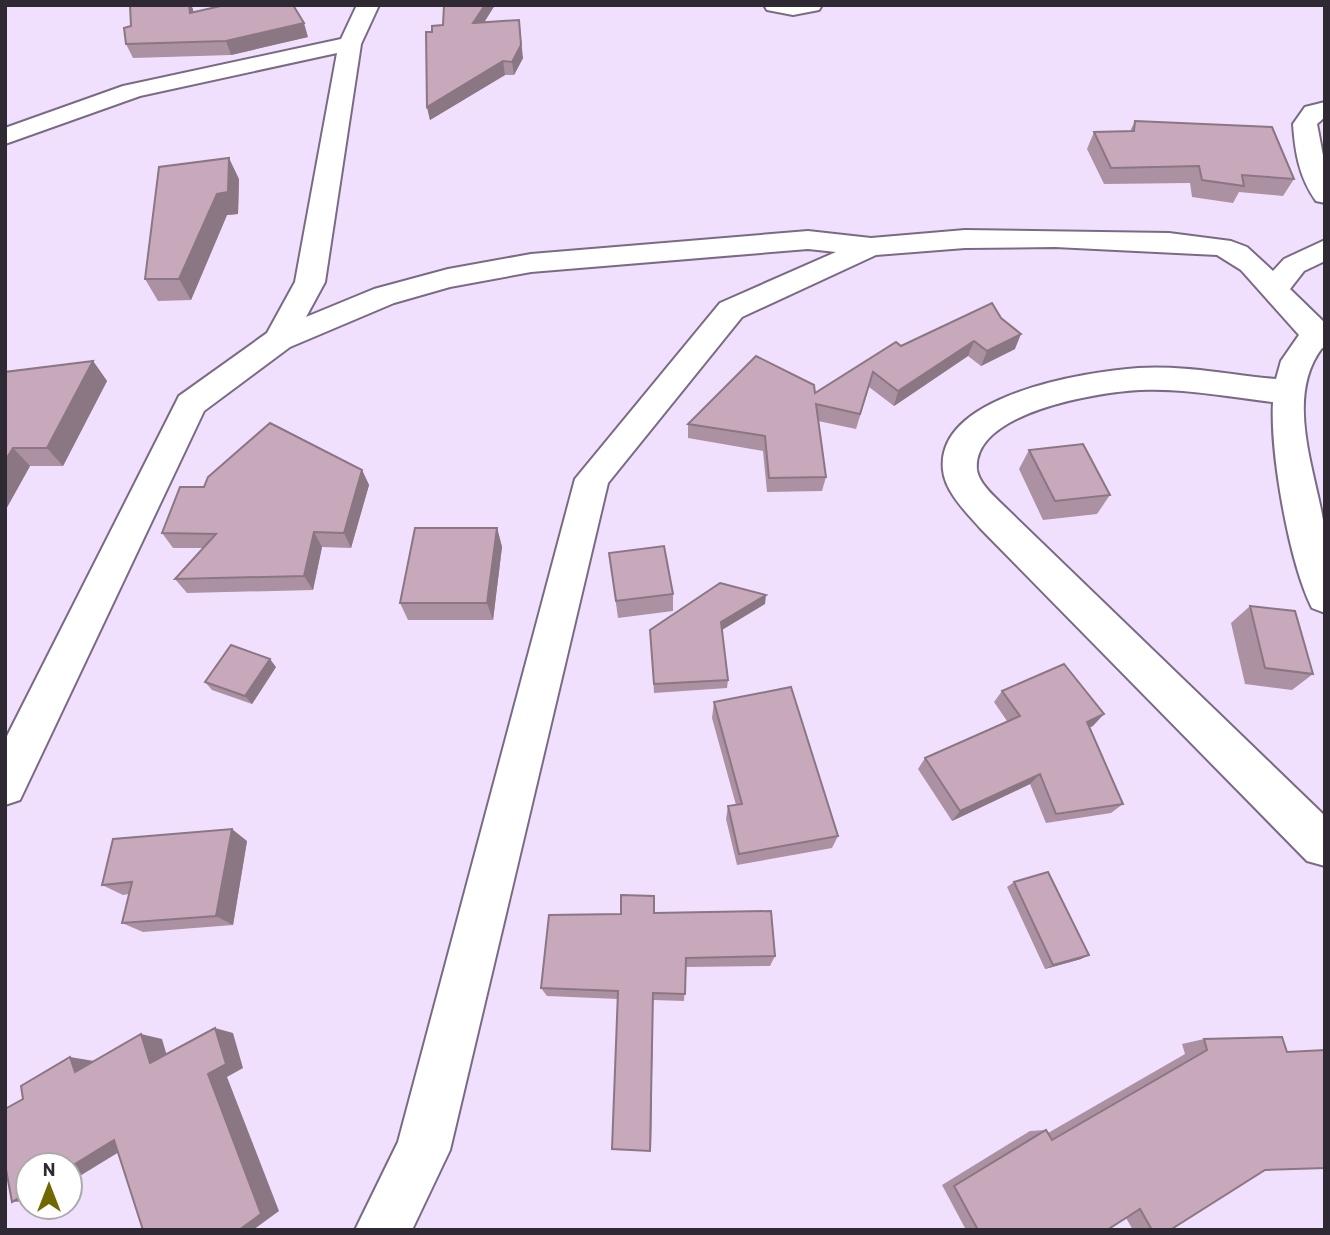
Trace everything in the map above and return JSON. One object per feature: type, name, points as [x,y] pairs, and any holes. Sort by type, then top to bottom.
[{"type":"street","points":[[279,340],[310,282],[350,44],[368,5]]},
{"type":"street","points":[[775,5],[793,9],[810,5]]},
{"type":"street","points":[[5,137],[44,119],[178,79],[350,44]]},
{"type":"street","points":[[1325,109],[1314,112],[1305,124],[1308,158],[1325,195]]},
{"type":"street","points":[[5,785],[191,404],[279,340],[384,296],[448,278],[531,263],[808,240],[871,247],[964,239],[1169,242],[1221,247],[1237,254],[1320,337],[1296,363],[1289,392],[1289,436],[1325,597]]},
{"type":"street","points":[[383,1230],[423,1150],[592,479],[731,310],[871,247]]},
{"type":"street","points":[[1274,289],[1294,265],[1325,248]]},
{"type":"street","points":[[1289,392],[1160,379],[1117,380],[1074,388],[989,418],[972,433],[960,454],[960,471],[973,495],[993,518],[1324,843]]},
{"type":"building","points":[[130,5],[189,5],[190,13],[225,5],[293,5],[304,23],[226,41],[126,44],[124,28],[131,26]]},
{"type":"building","points":[[444,5],[485,5],[473,23],[519,20],[521,45],[512,62],[503,61],[427,107],[426,32],[432,32],[432,26],[443,25]]},
{"type":"building","points":[[1135,121],[1272,127],[1294,179],[1242,175],[1244,186],[1202,180],[1199,166],[1111,168],[1094,132],[1134,131]]},
{"type":"building","points":[[229,158],[228,192],[217,194],[179,279],[145,279],[159,167]]},
{"type":"building","points":[[992,303],[1001,318],[1021,334],[987,351],[974,341],[898,391],[873,372],[860,414],[816,404],[826,477],[769,478],[765,436],[688,424],[756,356],[814,385],[815,393],[896,342],[901,346]]},
{"type":"building","points":[[93,361],[47,448],[13,448],[5,461],[5,372]]},
{"type":"building","points":[[270,423],[362,470],[344,533],[314,532],[304,576],[175,579],[216,534],[162,533],[180,487],[204,487],[208,477]]},
{"type":"building","points":[[1083,444],[1110,495],[1055,501],[1029,450]]},
{"type":"building","points":[[415,528],[497,528],[487,603],[400,603]]},
{"type":"building","points":[[664,546],[673,594],[616,601],[609,553]]},
{"type":"building","points":[[720,583],[766,595],[721,622],[728,680],[654,684],[650,630]]},
{"type":"building","points":[[1250,606],[1295,611],[1313,674],[1265,668]]},
{"type":"building","points":[[231,645],[270,659],[245,696],[205,682]]},
{"type":"building","points":[[1064,664],[1104,714],[1087,722],[1123,804],[1056,814],[1040,774],[960,811],[925,758],[1020,716],[1002,691]]},
{"type":"building","points":[[791,687],[838,836],[739,854],[728,806],[742,804],[714,702]]},
{"type":"building","points":[[232,829],[216,916],[122,923],[132,882],[102,885],[113,839]]},
{"type":"building","points":[[1048,872],[1089,955],[1053,965],[1014,882]]},
{"type":"building","points":[[621,895],[654,896],[654,913],[771,911],[775,956],[686,958],[685,994],[653,993],[650,1151],[612,1149],[618,991],[541,988],[549,915],[621,914]]},
{"type":"building","points":[[215,1028],[226,1064],[208,1074],[261,1214],[239,1230],[143,1230],[114,1140],[84,1158],[84,1151],[14,1151],[12,1202],[5,1164],[5,1109],[23,1099],[21,1086],[70,1057],[75,1072],[141,1034],[150,1063]]},
{"type":"building","points":[[1282,1037],[1287,1052],[1325,1050],[1325,1168],[1265,1170],[1170,1230],[1152,1230],[1140,1209],[1107,1230],[978,1230],[954,1186],[1046,1130],[1052,1140],[1207,1050],[1204,1039]]}]
